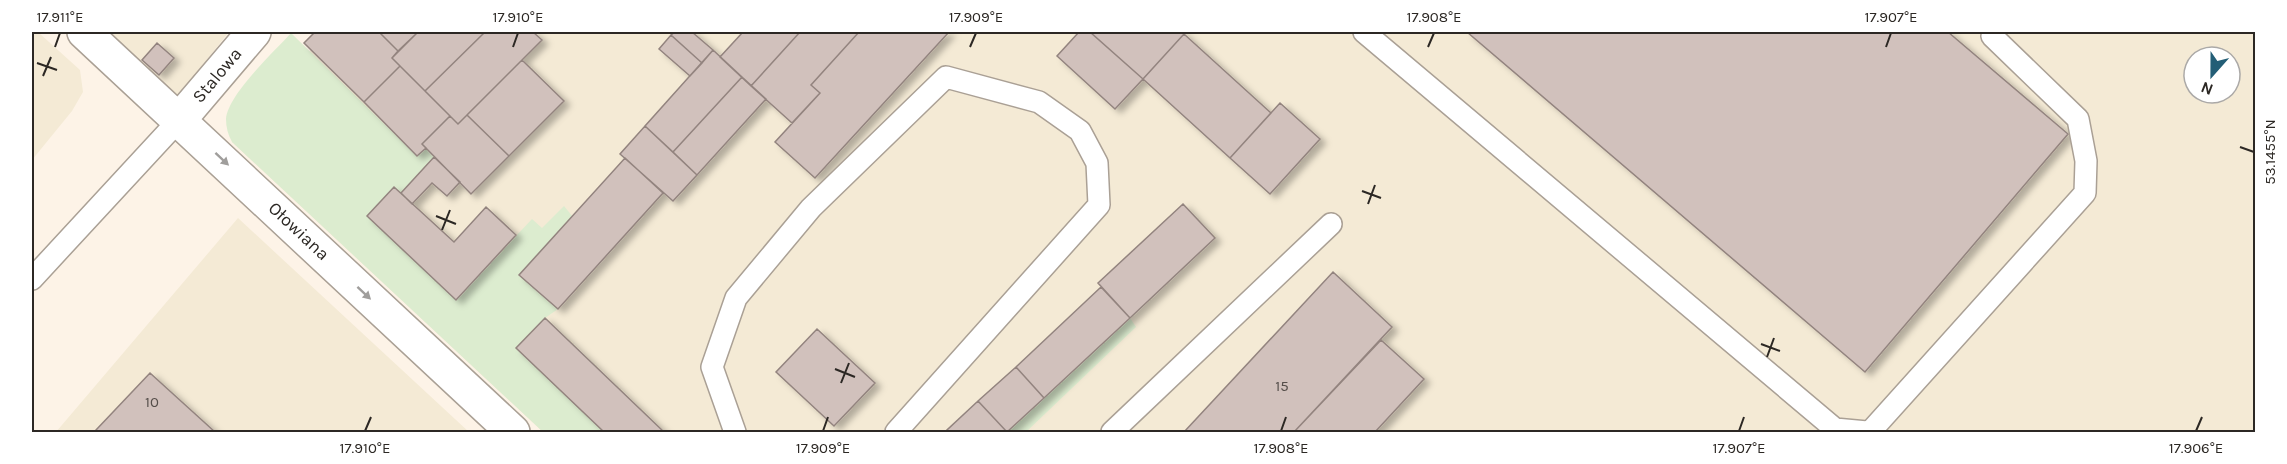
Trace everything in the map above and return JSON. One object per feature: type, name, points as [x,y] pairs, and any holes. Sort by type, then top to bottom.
[{"type":"street","name":"Ołowiana","points":[[84,32],[180,119],[513,432]]},
{"type":"street","name":"Stalowa","points":[[180,119],[254,32]]},
{"type":"lane","points":[[1364,32],[1835,429],[1868,432],[2085,194],[2086,161],[2078,119],[1992,36],[1995,32]]},
{"type":"lane","points":[[735,432],[712,367],[736,298],[810,208],[946,77],[1039,102],[1080,131],[1097,163],[1099,205],[896,432]]},
{"type":"lane","points":[[32,279],[180,119]]},
{"type":"lane","points":[[1112,432],[1331,224]]},
{"type":"shaded area","points":[[32,32],[38,32],[80,70],[83,92],[72,111],[32,160]]},
{"type":"shaded area","points":[[107,32],[229,32],[177,97]]},
{"type":"shaded area","points":[[326,32],[2255,32],[2255,432],[543,432],[232,142]]},
{"type":"shaded area","points":[[238,218],[469,432],[56,432]]},
{"type":"green space","points":[[291,33],[417,156],[426,148],[434,157],[401,193],[394,187],[367,216],[456,300],[532,219],[542,228],[564,206],[573,217],[520,275],[558,309],[545,318],[516,348],[604,432],[543,432],[232,142],[226,119],[229,109],[243,86]]},
{"type":"green space","points":[[1130,318],[1136,327],[1026,432],[1007,432]]},
{"type":"building","points":[[315,32],[379,32],[398,51],[392,58],[400,66],[364,102],[304,43]]},
{"type":"building","points":[[379,32],[418,32],[398,51]]},
{"type":"building","points":[[418,32],[485,32],[425,91],[392,58]]},
{"type":"building","points":[[485,32],[533,32],[542,40],[458,124],[425,91]]},
{"type":"building","points":[[675,32],[692,32],[713,50],[702,63],[671,35]]},
{"type":"building","points":[[743,32],[800,32],[751,86],[720,57]]},
{"type":"building","points":[[800,32],[859,32],[811,85],[820,93],[792,123],[751,86]]},
{"type":"building","points":[[859,32],[949,32],[815,178],[775,142],[820,93],[811,85]]},
{"type":"building","points":[[1079,32],[1090,32],[1143,79],[1115,109],[1057,56]]},
{"type":"building","points":[[1090,32],[1181,32],[1184,34],[1143,79]]},
{"type":"building","points":[[1467,32],[1948,32],[2068,134],[1865,372]]},
{"type":"building","points":[[1184,34],[1271,113],[1230,158],[1143,79]]},
{"type":"building","points":[[671,35],[702,63],[690,76],[659,49]]},
{"type":"building","points":[[157,43],[174,58],[159,75],[142,60]]},
{"type":"building","points":[[713,50],[742,77],[673,152],[645,126]]},
{"type":"building","points":[[522,60],[564,101],[509,156],[467,115]]},
{"type":"building","points":[[400,66],[450,116],[422,144],[426,148],[417,156],[364,102]]},
{"type":"building","points":[[742,77],[766,99],[697,175],[673,152]]},
{"type":"building","points":[[1280,103],[1320,139],[1270,194],[1230,158]]},
{"type":"building","points":[[467,115],[509,156],[471,194],[422,144],[450,116],[458,124]]},
{"type":"building","points":[[645,126],[697,175],[673,201],[620,154]]},
{"type":"building","points":[[434,157],[460,182],[447,196],[432,183],[412,204],[401,193]]},
{"type":"building","points":[[625,158],[663,193],[558,309],[519,275]]},
{"type":"building","points":[[394,187],[454,242],[486,207],[516,235],[456,300],[367,216]]},
{"type":"building","points":[[1183,204],[1215,238],[1130,318],[1098,283]]},
{"type":"building","points":[[1333,272],[1392,327],[1294,432],[1184,432]]},
{"type":"building","points":[[1101,287],[1130,318],[1044,398],[1016,367]]},
{"type":"building","points":[[545,318],[664,432],[604,432],[516,348]]},
{"type":"building","points":[[817,329],[875,383],[834,426],[776,372]]},
{"type":"building","points":[[1381,340],[1424,379],[1375,432],[1294,432]]},
{"type":"building","points":[[1016,367],[1044,398],[1007,432],[978,401]]},
{"type":"building","points":[[150,373],[215,432],[98,432],[96,430]]},
{"type":"building","points":[[978,401],[1007,432],[950,432],[947,430]]}]
